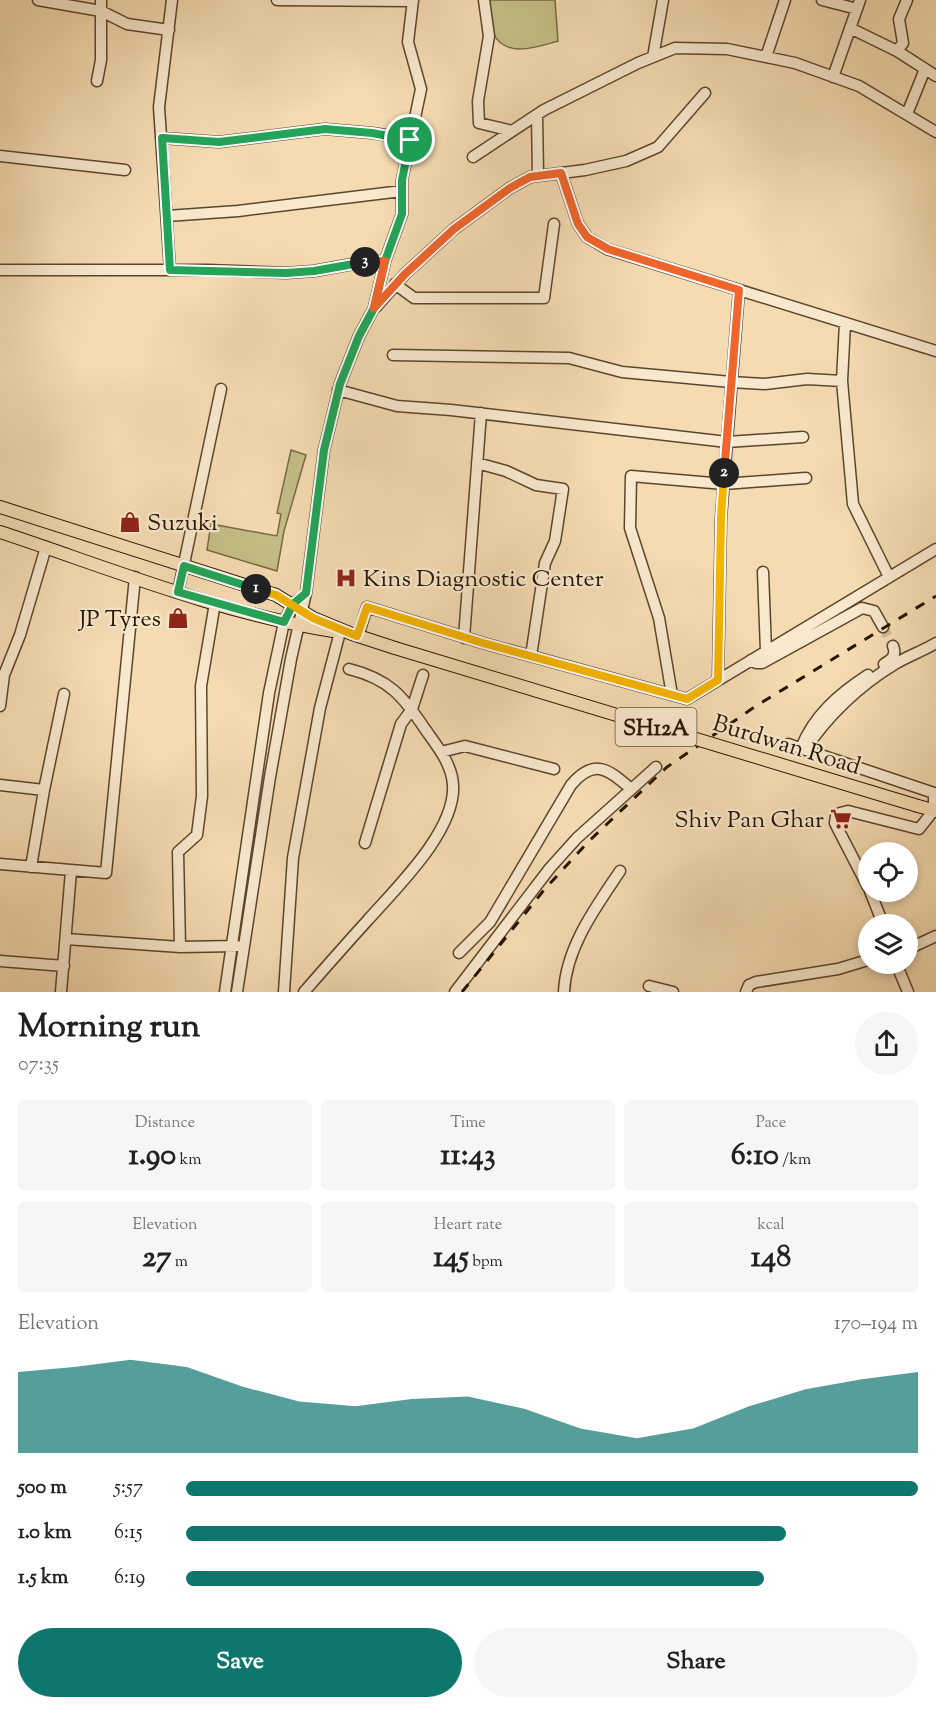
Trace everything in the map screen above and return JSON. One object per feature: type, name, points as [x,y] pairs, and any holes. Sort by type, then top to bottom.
[{"type":"main road","name":"Burdwan Road","points":[[0,507],[276,595],[313,618],[350,634],[935,811]]},
{"type":"main road","name":"Burdwan Road","points":[[0,532],[215,603],[298,626],[350,634]]},
{"type":"street","points":[[38,0],[101,6],[127,24],[169,30]]},
{"type":"street","points":[[170,270],[159,107],[172,0]]},
{"type":"street","points":[[277,0],[413,1],[408,42],[421,89],[402,180],[402,214],[385,261],[374,308]]},
{"type":"street","points":[[484,0],[489,36],[478,101],[479,123],[512,131]]},
{"type":"street","points":[[653,57],[663,0]]},
{"type":"street","points":[[766,57],[784,0]]},
{"type":"street","points":[[822,0],[858,4],[833,77]]},
{"type":"street","points":[[897,51],[903,43],[899,19],[907,0]]},
{"type":"street","points":[[97,81],[101,60],[101,6]]},
{"type":"street","points":[[850,28],[897,51],[936,76]]},
{"type":"street","points":[[473,157],[537,115],[638,63],[675,48],[728,49],[795,63],[859,86],[936,132]]},
{"type":"street","points":[[907,114],[925,69]]},
{"type":"street","points":[[225,992],[269,693],[284,622],[306,593],[324,450],[338,390],[359,336],[374,308],[395,284],[454,229],[510,188],[530,177],[626,161],[658,147],[705,93]]},
{"type":"street","points":[[537,115],[538,176]]},
{"type":"street","points":[[162,138],[219,142],[325,129],[372,133],[410,140]]},
{"type":"street","points":[[0,156],[125,170]]},
{"type":"street","points":[[561,173],[578,224],[587,237],[608,249],[936,351]]},
{"type":"street","points":[[167,216],[238,211],[402,191]]},
{"type":"street","points":[[395,284],[414,298],[544,298],[554,224]]},
{"type":"street","points":[[0,270],[286,273],[385,261]]},
{"type":"street","points":[[718,680],[724,484],[739,290]]},
{"type":"street","points":[[845,322],[842,381],[853,504],[889,577]]},
{"type":"street","points":[[393,356],[569,358],[622,372],[731,382],[765,384],[807,379],[842,381]]},
{"type":"street","points":[[178,592],[221,389]]},
{"type":"street","points":[[338,390],[397,406],[481,413],[727,442],[803,437]]},
{"type":"street","points":[[464,638],[481,413]]},
{"type":"street","points":[[477,463],[506,471],[536,485],[563,489],[555,541],[545,563],[531,656]]},
{"type":"street","points":[[672,695],[659,618],[630,528],[631,476],[724,484],[806,478]]},
{"type":"street","points":[[0,706],[4,675],[20,635],[46,547]]},
{"type":"street","points":[[284,992],[293,858],[321,708],[350,634],[367,607],[464,638],[687,699],[936,549]]},
{"type":"street","points":[[763,572],[766,651]]},
{"type":"street","points":[[0,864],[106,873],[135,577]]},
{"type":"street","points":[[180,947],[178,852],[197,835],[202,796],[201,686],[215,603]]},
{"type":"street","points":[[237,992],[272,766],[298,626],[297,607]]},
{"type":"street","points":[[752,660],[762,663],[862,608],[874,611],[883,627]]},
{"type":"street","points":[[810,736],[863,686],[893,665],[936,643]]},
{"type":"street","points":[[803,750],[816,718],[838,697],[891,659],[895,653],[893,646]]},
{"type":"street","points":[[304,992],[419,862],[445,822],[453,800],[454,783],[448,764],[401,695],[389,686],[349,669]]},
{"type":"street","points":[[365,843],[401,724],[412,709],[423,675]]},
{"type":"street","points":[[32,867],[44,790],[64,694]]},
{"type":"street","points":[[788,744],[934,793],[935,811],[919,829],[848,811],[838,814],[835,823],[858,868]]},
{"type":"street","points":[[441,752],[465,746],[554,769]]},
{"type":"street","points":[[455,992],[550,868],[578,838],[656,766]]},
{"type":"street","points":[[459,953],[490,922],[579,775],[603,769],[610,771],[631,789]]},
{"type":"street","points":[[0,785],[44,790]]},
{"type":"street","points":[[61,992],[71,871]]},
{"type":"street","points":[[564,992],[569,963],[580,935],[620,871]]},
{"type":"street","points":[[918,944],[936,936]]},
{"type":"street","points":[[66,939],[180,947],[232,945],[243,947]]},
{"type":"street","points":[[0,962],[64,966]]},
{"type":"street","points":[[746,992],[749,985],[756,982],[827,971],[858,963]]},
{"type":"street","points":[[901,974],[908,992]]},
{"type":"street","points":[[650,987],[673,992]]},
{"type":"shaded area","points":[[488,0],[555,0],[558,41],[522,49],[506,46],[491,30]]},
{"type":"shaded area","points":[[291,450],[306,455],[284,531],[277,571],[207,550],[211,524],[277,536],[281,514],[277,513]]},
{"type":"tunnel","points":[[883,627],[893,646]]},
{"type":"railway","points":[[462,992],[544,890],[588,842],[667,767],[756,706],[936,596]]},
{"type":"place","name":"Suzuki","points":[[130,522]]},
{"type":"place","name":"Kins Diagnostic Center","points":[[346,578]]},
{"type":"place","name":"JP Tyres","points":[[178,618]]},
{"type":"place","name":"Shiv Pan Ghar","points":[[841,819]]},
{"type":"route","points":[[410,140],[372,133],[325,129],[219,142],[162,138],[170,270],[286,273],[385,261],[374,308],[405,274],[454,229],[510,188],[530,177],[561,173],[578,224],[587,237],[608,249],[739,290],[721,518],[718,680],[687,699],[483,643],[367,607],[357,636],[313,618],[293,604],[276,595],[184,566],[178,592],[284,622],[293,604],[306,593],[324,450],[340,384],[359,336],[374,308],[385,261],[402,214],[402,180],[410,140]]}]
